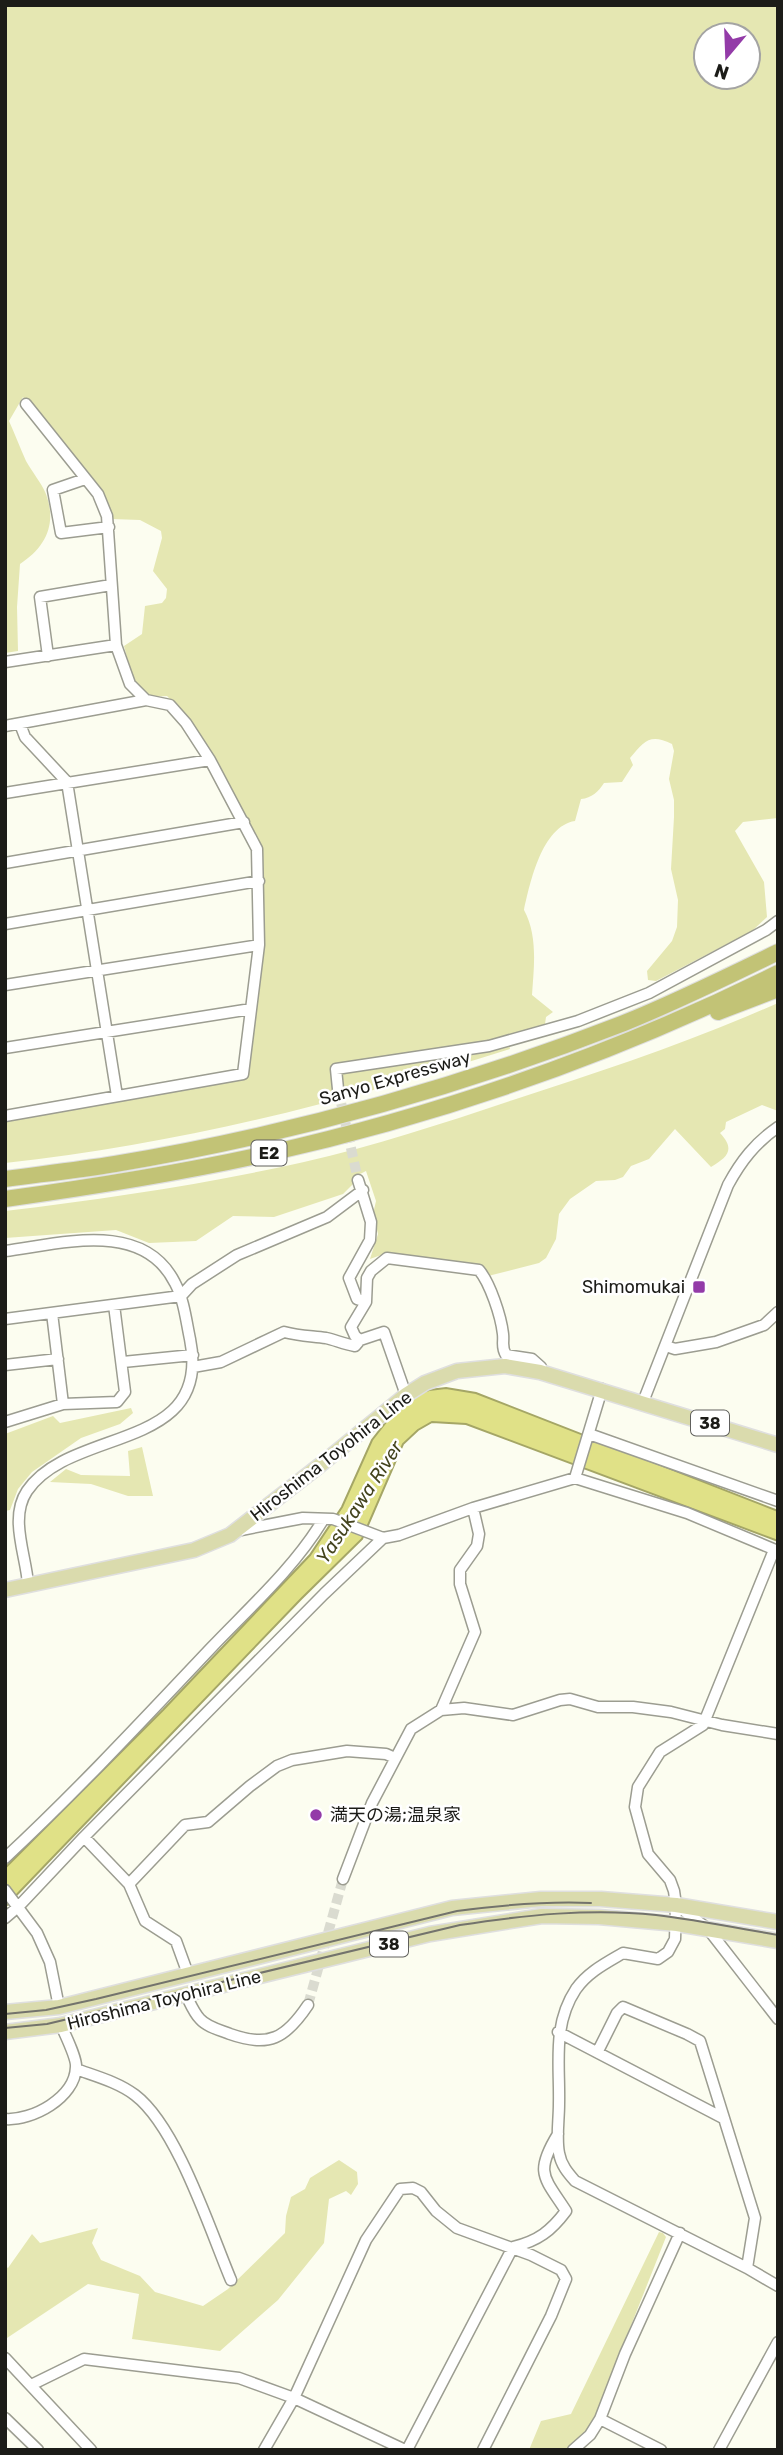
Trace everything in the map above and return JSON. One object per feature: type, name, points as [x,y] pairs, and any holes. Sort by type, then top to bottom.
[{"type":"highway","points":[[626,1022],[778,941]]},
{"type":"highway","name":"Sanyo Expressway","points":[[5,1179],[115,1164],[274,1132],[406,1098],[518,1062],[626,1022],[778,953]]},
{"type":"highway","name":"E2","points":[[5,1199],[118,1183],[266,1154],[412,1116],[526,1080],[633,1039],[778,973]]},
{"type":"highway","points":[[633,1039],[778,989]]},
{"type":"main road","name":"Hiroshima Toyohira Line","points":[[5,1590],[194,1550],[230,1535],[405,1395],[425,1383],[457,1371],[505,1366],[540,1372],[778,1445]]},
{"type":"main road","name":"Hiroshima Toyohira Line","points":[[5,2012],[59,2007],[452,1908],[541,1899],[601,1899],[676,1905],[778,1922]]},
{"type":"main road","name":"Hiroshima Toyohira Line","points":[[5,2032],[61,2025],[430,1934],[542,1916],[598,1917],[677,1924],[778,1941]]},
{"type":"street","points":[[26,404],[98,494],[108,527],[116,645],[130,684],[146,700]]},
{"type":"street","points":[[85,479],[53,491],[61,533],[108,527]]},
{"type":"street","points":[[48,656],[40,597],[111,585]]},
{"type":"street","points":[[5,662],[116,645]]},
{"type":"street","points":[[5,726],[146,700],[170,705],[186,723],[210,760],[244,822],[257,849],[259,881],[258,945],[243,1074],[5,1116]]},
{"type":"street","points":[[20,724],[25,737],[66,782],[117,1096]]},
{"type":"street","points":[[5,793],[210,760]]},
{"type":"street","points":[[5,863],[244,822]]},
{"type":"street","points":[[5,924],[259,881]]},
{"type":"street","points":[[338,1089],[336,1069],[489,1046],[578,1021],[649,993],[778,921]]},
{"type":"street","points":[[5,985],[258,945]]},
{"type":"street","points":[[5,1048],[251,1009]]},
{"type":"street","points":[[643,1402],[728,1185],[748,1154],[778,1127]]},
{"type":"street","points":[[5,1319],[181,1296],[192,1284],[237,1255],[327,1217],[361,1185],[371,1222],[370,1240],[349,1278],[357,1299],[366,1302]]},
{"type":"street","points":[[5,1251],[94,1239],[118,1240],[138,1248],[159,1261],[172,1277],[181,1296],[193,1361],[183,1395],[169,1414],[150,1427],[95,1447],[53,1469],[29,1488],[21,1500],[18,1514],[27,1584]]},
{"type":"street","points":[[360,1340],[351,1327],[366,1302],[367,1279],[371,1270],[387,1258],[479,1270],[492,1295],[506,1355],[532,1359],[541,1367],[540,1372]]},
{"type":"street","points":[[5,1422],[63,1404],[117,1402],[125,1392],[114,1305]]},
{"type":"street","points":[[666,1346],[675,1349],[716,1342],[764,1325],[778,1312]]},
{"type":"street","points":[[52,1313],[63,1404]]},
{"type":"street","points":[[123,1362],[221,1362],[284,1332],[355,1346],[360,1340],[384,1332],[405,1395]]},
{"type":"street","points":[[5,1365],[58,1359]]},
{"type":"street","points":[[575,1476],[602,1390]]},
{"type":"street","points":[[588,1436],[778,1501]]},
{"type":"street","points":[[230,1535],[249,1527],[303,1518],[328,1519],[383,1538],[575,1476],[687,1513],[776,1550],[703,1725],[660,1752],[638,1787],[635,1807],[648,1854],[670,1880],[674,1891],[677,1924],[675,1939],[668,1952],[658,1959],[624,1953],[596,1968],[577,1987],[566,2007],[558,2032],[558,2153],[565,2169],[575,2181],[778,2286]]},
{"type":"street","points":[[441,1710],[475,1632],[460,1584],[460,1570],[477,1546],[479,1534],[473,1508]]},
{"type":"street","points":[[5,1514],[18,1514]]},
{"type":"street","points":[[5,1858],[67,1800],[305,1548],[328,1519]]},
{"type":"street","points":[[5,1918],[324,1594],[383,1538]]},
{"type":"street","points":[[343,1879],[372,1803],[411,1729],[441,1710],[464,1708],[513,1715],[570,1699],[598,1707],[633,1707],[671,1712],[778,1734]]},
{"type":"street","points":[[129,1884],[185,1825],[208,1822],[277,1766],[310,1756],[347,1751],[386,1754],[395,1758]]},
{"type":"street","points":[[84,1837],[129,1884],[145,1921],[176,1941],[188,1974]]},
{"type":"street","points":[[5,1890],[37,1933],[50,1962],[59,2007]]},
{"type":"street","points":[[676,1905],[708,1929],[778,2019]]},
{"type":"street","points":[[186,1995],[200,2020],[247,2040],[267,2041],[282,2035],[309,2005]]},
{"type":"street","points":[[598,2051],[617,2012],[623,2007],[700,2041],[755,2218],[747,2268]]},
{"type":"street","points":[[5,2119],[34,2116],[65,2092],[77,2066],[61,2025]]},
{"type":"street","points":[[558,2032],[723,2118]]},
{"type":"street","points":[[76,2069],[124,2088],[137,2096],[153,2112],[183,2163],[231,2280]]},
{"type":"street","points":[[31,2385],[84,2359],[239,2378],[294,2398],[406,2450],[513,2247],[534,2242],[553,2229],[566,2211],[545,2182],[542,2173],[549,2149],[559,2132]]},
{"type":"street","points":[[264,2450],[294,2398],[366,2240],[400,2189],[413,2188],[421,2192],[436,2211],[457,2228],[513,2247],[561,2270],[566,2279],[551,2316],[483,2450]]},
{"type":"street","points":[[573,2450],[590,2435],[600,2418],[625,2354],[680,2234]]},
{"type":"street","points":[[719,2450],[778,2342]]},
{"type":"street","points":[[5,2358],[91,2450]]},
{"type":"street","points":[[5,2418],[38,2450]]},
{"type":"street","points":[[600,2418],[661,2450]]},
{"type":"green space","points":[[5,5],[778,5],[778,818],[743,822],[735,831],[764,882],[767,917],[752,931],[656,981],[648,980],[647,971],[672,941],[677,927],[678,900],[671,869],[674,800],[669,779],[674,751],[672,744],[658,739],[648,740],[630,758],[633,765],[622,782],[604,783],[594,794],[581,799],[575,821],[554,833],[539,857],[524,910],[533,941],[532,995],[553,1012],[546,1017],[545,1024],[506,1036],[510,1049],[386,1086],[260,1119],[134,1145],[5,1163],[5,1121],[243,1078],[256,1011],[261,852],[249,823],[182,711],[167,696],[148,697],[134,684],[124,646],[142,634],[145,606],[162,603],[166,598],[167,589],[153,571],[162,538],[161,531],[140,520],[112,519],[23,397],[9,421],[26,461],[46,494],[50,515],[43,542],[20,564],[18,651],[5,653]]},
{"type":"green space","points":[[778,1003],[778,1111],[762,1105],[726,1122],[725,1129],[720,1133],[728,1144],[728,1153],[711,1167],[675,1129],[649,1159],[631,1166],[623,1177],[596,1181],[570,1199],[559,1214],[556,1239],[546,1258],[539,1263],[488,1276],[463,1262],[384,1254],[370,1259],[378,1234],[373,1214],[376,1201],[366,1171],[354,1177],[353,1184],[343,1194],[274,1217],[233,1216],[196,1241],[149,1243],[116,1230],[5,1238],[5,1211],[193,1184],[357,1149],[614,1067]]},
{"type":"green space","points":[[131,1408],[133,1413],[120,1424],[81,1438],[32,1472],[18,1489],[10,1510],[5,1511],[5,1434],[53,1416],[60,1423]]},
{"type":"green space","points":[[142,1447],[153,1496],[128,1496],[91,1484],[50,1482],[66,1469],[81,1475],[130,1476],[128,1451]]},
{"type":"green space","points":[[339,2160],[357,2172],[358,2184],[351,2195],[346,2191],[329,2199],[324,2243],[278,2300],[220,2351],[132,2339],[139,2294],[88,2284],[5,2337],[5,2266],[8,2268],[32,2234],[40,2243],[98,2228],[92,2243],[101,2260],[140,2276],[155,2292],[203,2306],[228,2289],[285,2233],[291,2197],[305,2189],[310,2178]]},
{"type":"green space","points":[[659,2232],[666,2237],[590,2429],[567,2450],[529,2450],[541,2421],[571,2414]]},
{"type":"water","name":"Yasukawa River","points":[[446,1388],[476,1393],[778,1511],[778,1541],[466,1424],[432,1422],[403,1444],[362,1539],[5,1907],[5,1868],[163,1710],[310,1555],[342,1507],[372,1440],[390,1417],[412,1396]]},
{"type":"tunnel","points":[[338,1089],[358,1180]]},
{"type":"tunnel","points":[[308,2005],[343,1879]]},
{"type":"tram line","points":[[5,2014],[46,2010],[96,1999],[457,1911],[524,1904],[591,1903]]},
{"type":"tram line","points":[[5,2028],[47,2024],[460,1925],[509,1918],[583,1912],[632,1913],[687,1919],[778,1935]]},
{"type":"place","name":"Shimomukai","points":[[699,1287]]},
{"type":"place","name":"満天の湯;温泉家","points":[[316,1815]]}]
